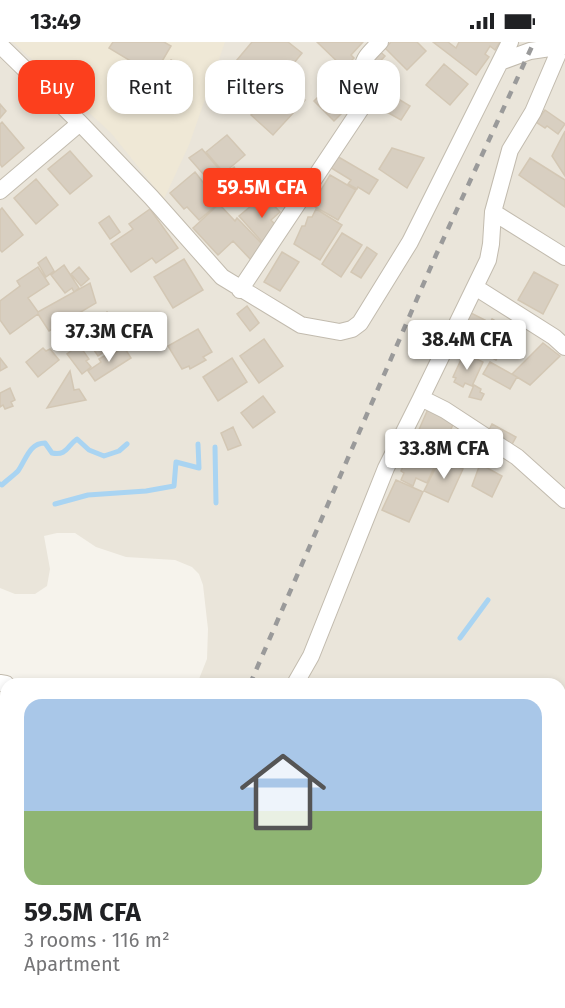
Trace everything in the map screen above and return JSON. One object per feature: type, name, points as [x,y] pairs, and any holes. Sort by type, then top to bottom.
[{"type":"street","points":[[240,290],[374,89],[376,84],[363,64],[380,42]]},
{"type":"street","points":[[0,45],[80,123],[151,198],[215,271],[240,290],[301,325],[340,332],[352,329],[360,323],[410,242],[510,42]]},
{"type":"street","points":[[500,62],[530,51],[563,45]]},
{"type":"street","points":[[298,678],[311,656],[386,468],[488,260],[493,212],[510,150],[532,112],[563,45]]},
{"type":"street","points":[[0,191],[80,123]]},
{"type":"street","points":[[493,212],[565,258]]},
{"type":"street","points":[[475,287],[554,337],[565,347]]},
{"type":"street","points":[[421,399],[446,410],[517,457],[565,500]]},
{"type":"shaded area","points":[[0,42],[565,42],[565,678],[199,678],[207,659],[208,629],[203,585],[199,574],[192,567],[175,560],[126,557],[96,547],[75,533],[44,536],[50,569],[47,586],[35,594],[15,594],[0,588]]},
{"type":"shaded area","points":[[13,42],[225,42],[219,60],[205,60],[205,99],[189,145],[164,199],[111,133],[91,114],[95,114],[95,60],[32,60]]},
{"type":"building","points":[[113,42],[164,42],[171,46],[163,60],[129,60],[109,48]]},
{"type":"building","points":[[252,42],[288,42],[302,53],[296,60],[237,60]]},
{"type":"building","points":[[317,42],[363,42],[351,55],[354,58],[352,60],[336,60]]},
{"type":"building","points":[[391,42],[417,42],[426,51],[407,70],[400,60],[397,60],[385,48]]},
{"type":"building","points":[[433,42],[448,42],[456,48],[459,42],[500,42],[495,50],[490,46],[485,54],[489,57],[476,75]]},
{"type":"building","points":[[377,49],[385,56],[381,60],[366,60]]},
{"type":"building","points":[[444,64],[468,84],[450,105],[426,85]]},
{"type":"building","points":[[400,100],[410,106],[401,120],[390,114],[400,114]]},
{"type":"building","points":[[0,104],[6,111],[0,118]]},
{"type":"building","points":[[545,110],[565,124],[558,134],[536,122]]},
{"type":"building","points":[[252,114],[292,114],[273,135]]},
{"type":"building","points":[[327,114],[341,114],[334,121]]},
{"type":"building","points":[[2,122],[24,148],[2,167],[0,164],[0,124]]},
{"type":"building","points":[[565,131],[565,176],[552,156]]},
{"type":"building","points":[[227,135],[245,155],[224,173],[206,152]]},
{"type":"building","points":[[392,148],[424,158],[407,188],[379,169]]},
{"type":"building","points":[[202,149],[224,175],[212,184],[189,158]]},
{"type":"building","points":[[70,151],[92,176],[70,194],[48,169]]},
{"type":"building","points":[[335,155],[378,180],[369,194],[348,184],[351,180],[328,166]]},
{"type":"building","points":[[530,158],[565,180],[565,207],[519,175]]},
{"type":"building","points":[[234,167],[237,172],[233,176],[240,184],[230,192],[219,179]]},
{"type":"building","points":[[195,172],[219,203],[199,220],[187,207],[184,209],[170,193]]},
{"type":"building","points":[[330,175],[356,190],[338,220],[312,205]]},
{"type":"building","points":[[36,179],[58,205],[36,224],[14,198]]},
{"type":"building","points":[[264,195],[280,212],[271,220],[280,230],[264,244],[239,216]]},
{"type":"building","points":[[219,204],[235,221],[237,218],[266,248],[252,261],[233,241],[218,255],[193,228]]},
{"type":"building","points":[[2,208],[23,235],[2,252],[0,250],[0,210]]},
{"type":"building","points":[[150,209],[178,248],[156,263],[152,258],[131,272],[111,244],[133,229],[129,224]]},
{"type":"building","points":[[316,209],[342,225],[320,260],[294,244],[302,226],[305,226],[308,217],[312,217]]},
{"type":"building","points":[[109,216],[120,232],[110,239],[99,223]]},
{"type":"building","points":[[342,233],[362,245],[341,277],[322,264]]},
{"type":"building","points":[[367,247],[377,254],[361,278],[351,272]]},
{"type":"building","points":[[282,252],[299,262],[280,291],[264,282]]},
{"type":"building","points":[[46,257],[54,271],[46,277],[38,263]]},
{"type":"building","points":[[184,259],[203,290],[173,308],[154,277]]},
{"type":"building","points":[[64,265],[79,288],[74,292],[72,288],[65,293],[51,275]]},
{"type":"building","points":[[38,267],[49,284],[28,298],[38,312],[90,283],[96,303],[49,331],[38,314],[10,334],[0,320],[0,301],[20,286],[17,281]]},
{"type":"building","points":[[79,267],[89,279],[81,286],[71,274]]},
{"type":"building","points":[[534,272],[558,285],[543,314],[518,300]]},
{"type":"building","points":[[247,306],[259,323],[250,331],[237,314]]},
{"type":"building","points":[[465,310],[485,320],[470,349],[451,339]]},
{"type":"building","points":[[107,312],[124,338],[98,356],[80,330]]},
{"type":"building","points":[[492,319],[513,331],[496,360],[475,349]]},
{"type":"building","points":[[198,329],[212,352],[203,357],[206,360],[190,369],[189,366],[182,369],[168,346]]},
{"type":"building","points":[[264,339],[283,366],[259,383],[240,356]]},
{"type":"building","points":[[543,343],[560,356],[530,385],[512,374]]},
{"type":"building","points":[[79,345],[89,359],[86,361],[91,367],[82,374],[67,354]]},
{"type":"building","points":[[124,347],[131,358],[95,381],[88,371],[101,362],[99,359]]},
{"type":"building","points":[[43,348],[46,351],[50,349],[59,360],[38,377],[26,362]]},
{"type":"building","points":[[464,353],[483,362],[472,386],[465,383],[463,387],[454,382],[456,378],[453,377]]},
{"type":"building","points":[[0,358],[7,367],[0,371]]},
{"type":"building","points":[[232,358],[247,382],[218,401],[203,377]]},
{"type":"building","points":[[490,362],[517,377],[510,389],[483,374]]},
{"type":"building","points":[[70,371],[74,390],[79,389],[86,400],[47,408]]},
{"type":"building","points":[[474,385],[484,394],[481,400],[469,397]]},
{"type":"building","points":[[10,388],[15,400],[11,402],[13,406],[5,409],[3,405],[0,407],[0,393]]},
{"type":"building","points":[[263,396],[275,412],[253,428],[241,413]]},
{"type":"building","points":[[428,409],[455,420],[427,483],[416,478],[413,486],[401,480],[404,473],[401,471]]},
{"type":"building","points":[[492,424],[516,437],[510,448],[487,434]]},
{"type":"building","points":[[233,427],[241,445],[228,450],[221,433]]},
{"type":"building","points":[[440,459],[463,469],[448,502],[424,491]]},
{"type":"building","points":[[480,464],[502,476],[492,497],[472,486]]},
{"type":"building","points":[[396,480],[423,492],[409,522],[382,510]]},
{"type":"waterway","points":[[0,484],[2,485],[18,471],[28,453],[40,444],[45,443],[52,453],[57,454],[66,450],[77,439],[89,450],[104,456],[119,451],[127,444]]},
{"type":"waterway","points":[[55,504],[88,495],[146,491],[174,486],[176,462],[199,468],[198,444]]},
{"type":"waterway","points":[[215,447],[216,503]]},
{"type":"waterway","points":[[460,638],[488,600]]},
{"type":"railway","points":[[253,678],[436,255],[534,42]]}]
